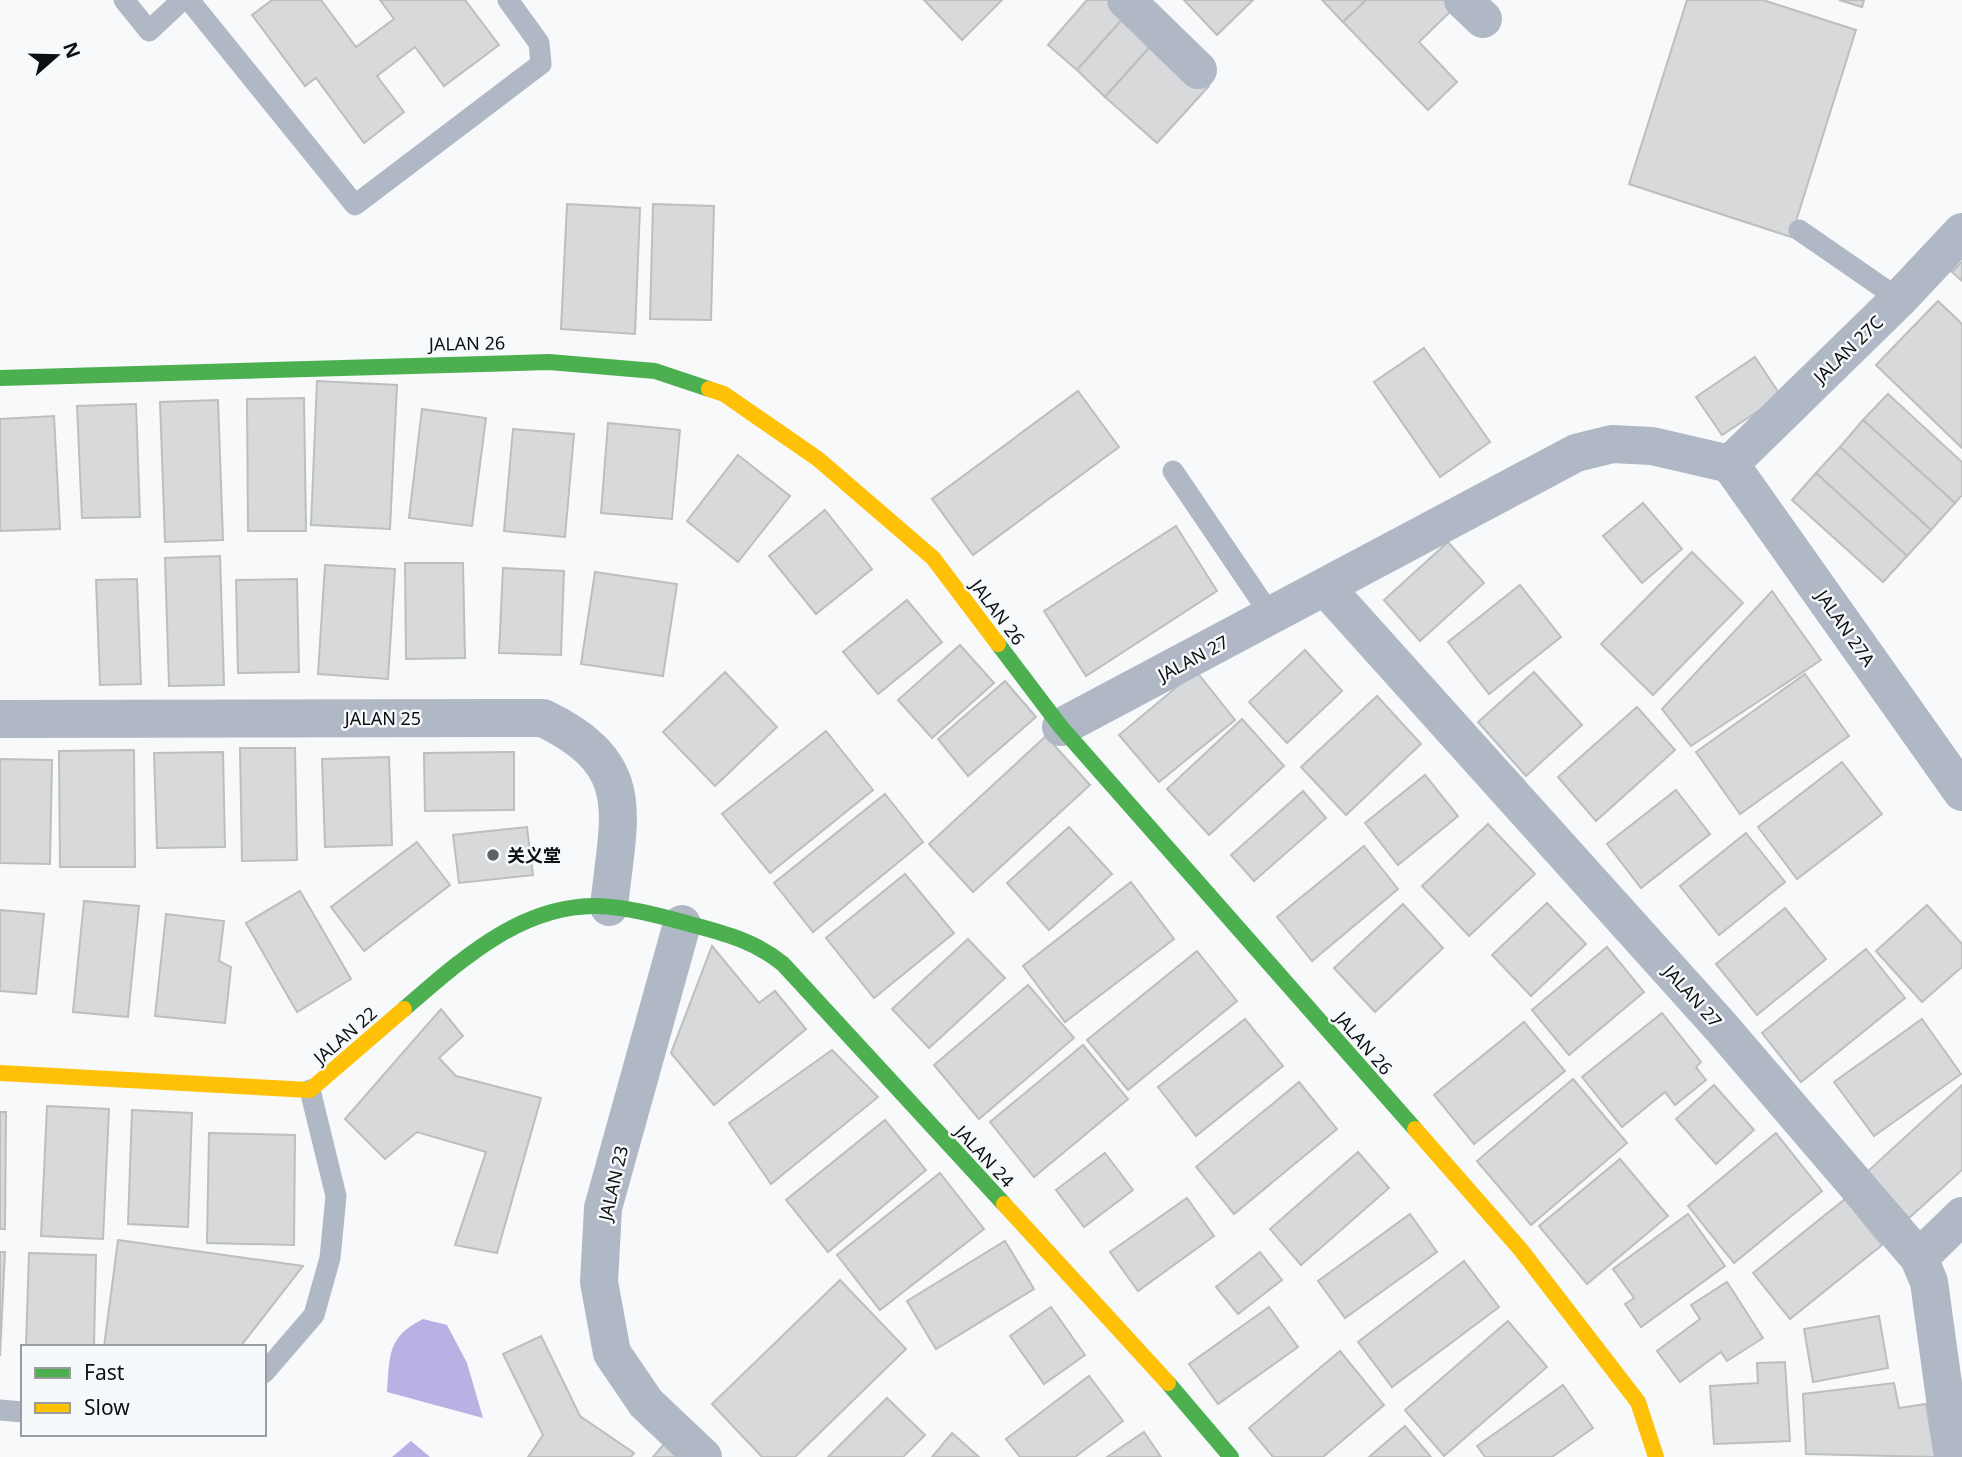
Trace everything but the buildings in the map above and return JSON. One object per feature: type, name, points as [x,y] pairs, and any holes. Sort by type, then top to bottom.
[{"type":"street","points":[[1126,0],[1198,70]]},
{"type":"street","name":"JALAN 27C","points":[[1730,464],[1899,299],[1962,232]]},
{"type":"street","name":"JALAN 26","points":[[0,378],[482,361],[549,362],[655,371],[724,394],[818,459],[933,558],[1061,727],[1521,1250],[1638,1402],[1656,1457]]},
{"type":"street","name":"JALAN 27","points":[[1061,727],[1576,453],[1612,444],[1652,446],[1730,464]]},
{"type":"street","name":"JALAN 27A","points":[[1730,464],[1962,792]]},
{"type":"street","name":"JALAN 27","points":[[1326,588],[1721,1027],[1919,1258],[1929,1282],[1953,1457]]},
{"type":"street","name":"JALAN 25","points":[[0,719],[543,718],[572,732],[595,753],[611,775],[619,800],[609,906]]},
{"type":"street","name":"JALAN 22","points":[[0,1073],[310,1090],[471,951],[496,934],[566,911],[609,906],[682,924]]},
{"type":"street","name":"JALAN 23","points":[[682,924],[603,1208],[599,1282],[612,1353],[646,1403],[703,1457]]},
{"type":"street","name":"JALAN 24","points":[[682,924],[747,940],[783,964],[1211,1430],[1231,1457]]},
{"type":"street","points":[[1919,1258],[1962,1216]]},
{"type":"lane","points":[[124,0],[149,31],[183,0]]},
{"type":"lane","points":[[189,0],[355,205],[541,64],[539,43],[508,0]]},
{"type":"lane","points":[[1799,230],[1899,299]]},
{"type":"lane","points":[[1172,471],[1272,617]]},
{"type":"lane","points":[[266,1371],[314,1315],[330,1258],[336,1196],[310,1090]]},
{"type":"lane","points":[[0,1410],[21,1412]]},
{"type":"shaded area","points":[[423,1319],[447,1325],[467,1363],[483,1418],[387,1392],[393,1348],[403,1333]]},
{"type":"shaded area","points":[[411,1441],[430,1457],[392,1457]]},
{"type":"traffic: fast","points":[[0,378],[549,362],[655,371],[709,389]]},
{"type":"traffic: fast","points":[[998,644],[1061,727],[1415,1129]]},
{"type":"traffic: fast","points":[[404,1009],[492,939],[542,915],[569,908],[597,906],[631,910],[725,934],[761,949],[783,964],[1004,1204]]},
{"type":"traffic: fast","points":[[1168,1383],[1231,1457]]},
{"type":"traffic: slow","points":[[709,389],[724,394],[818,459],[933,558],[998,644]]},
{"type":"traffic: slow","points":[[0,1073],[310,1090],[404,1009]]},
{"type":"traffic: slow","points":[[1415,1129],[1521,1250],[1638,1402],[1656,1457]]},
{"type":"traffic: slow","points":[[1004,1204],[1168,1383]]},
{"type":"place","name":"关义堂","points":[[493,855]]}]
